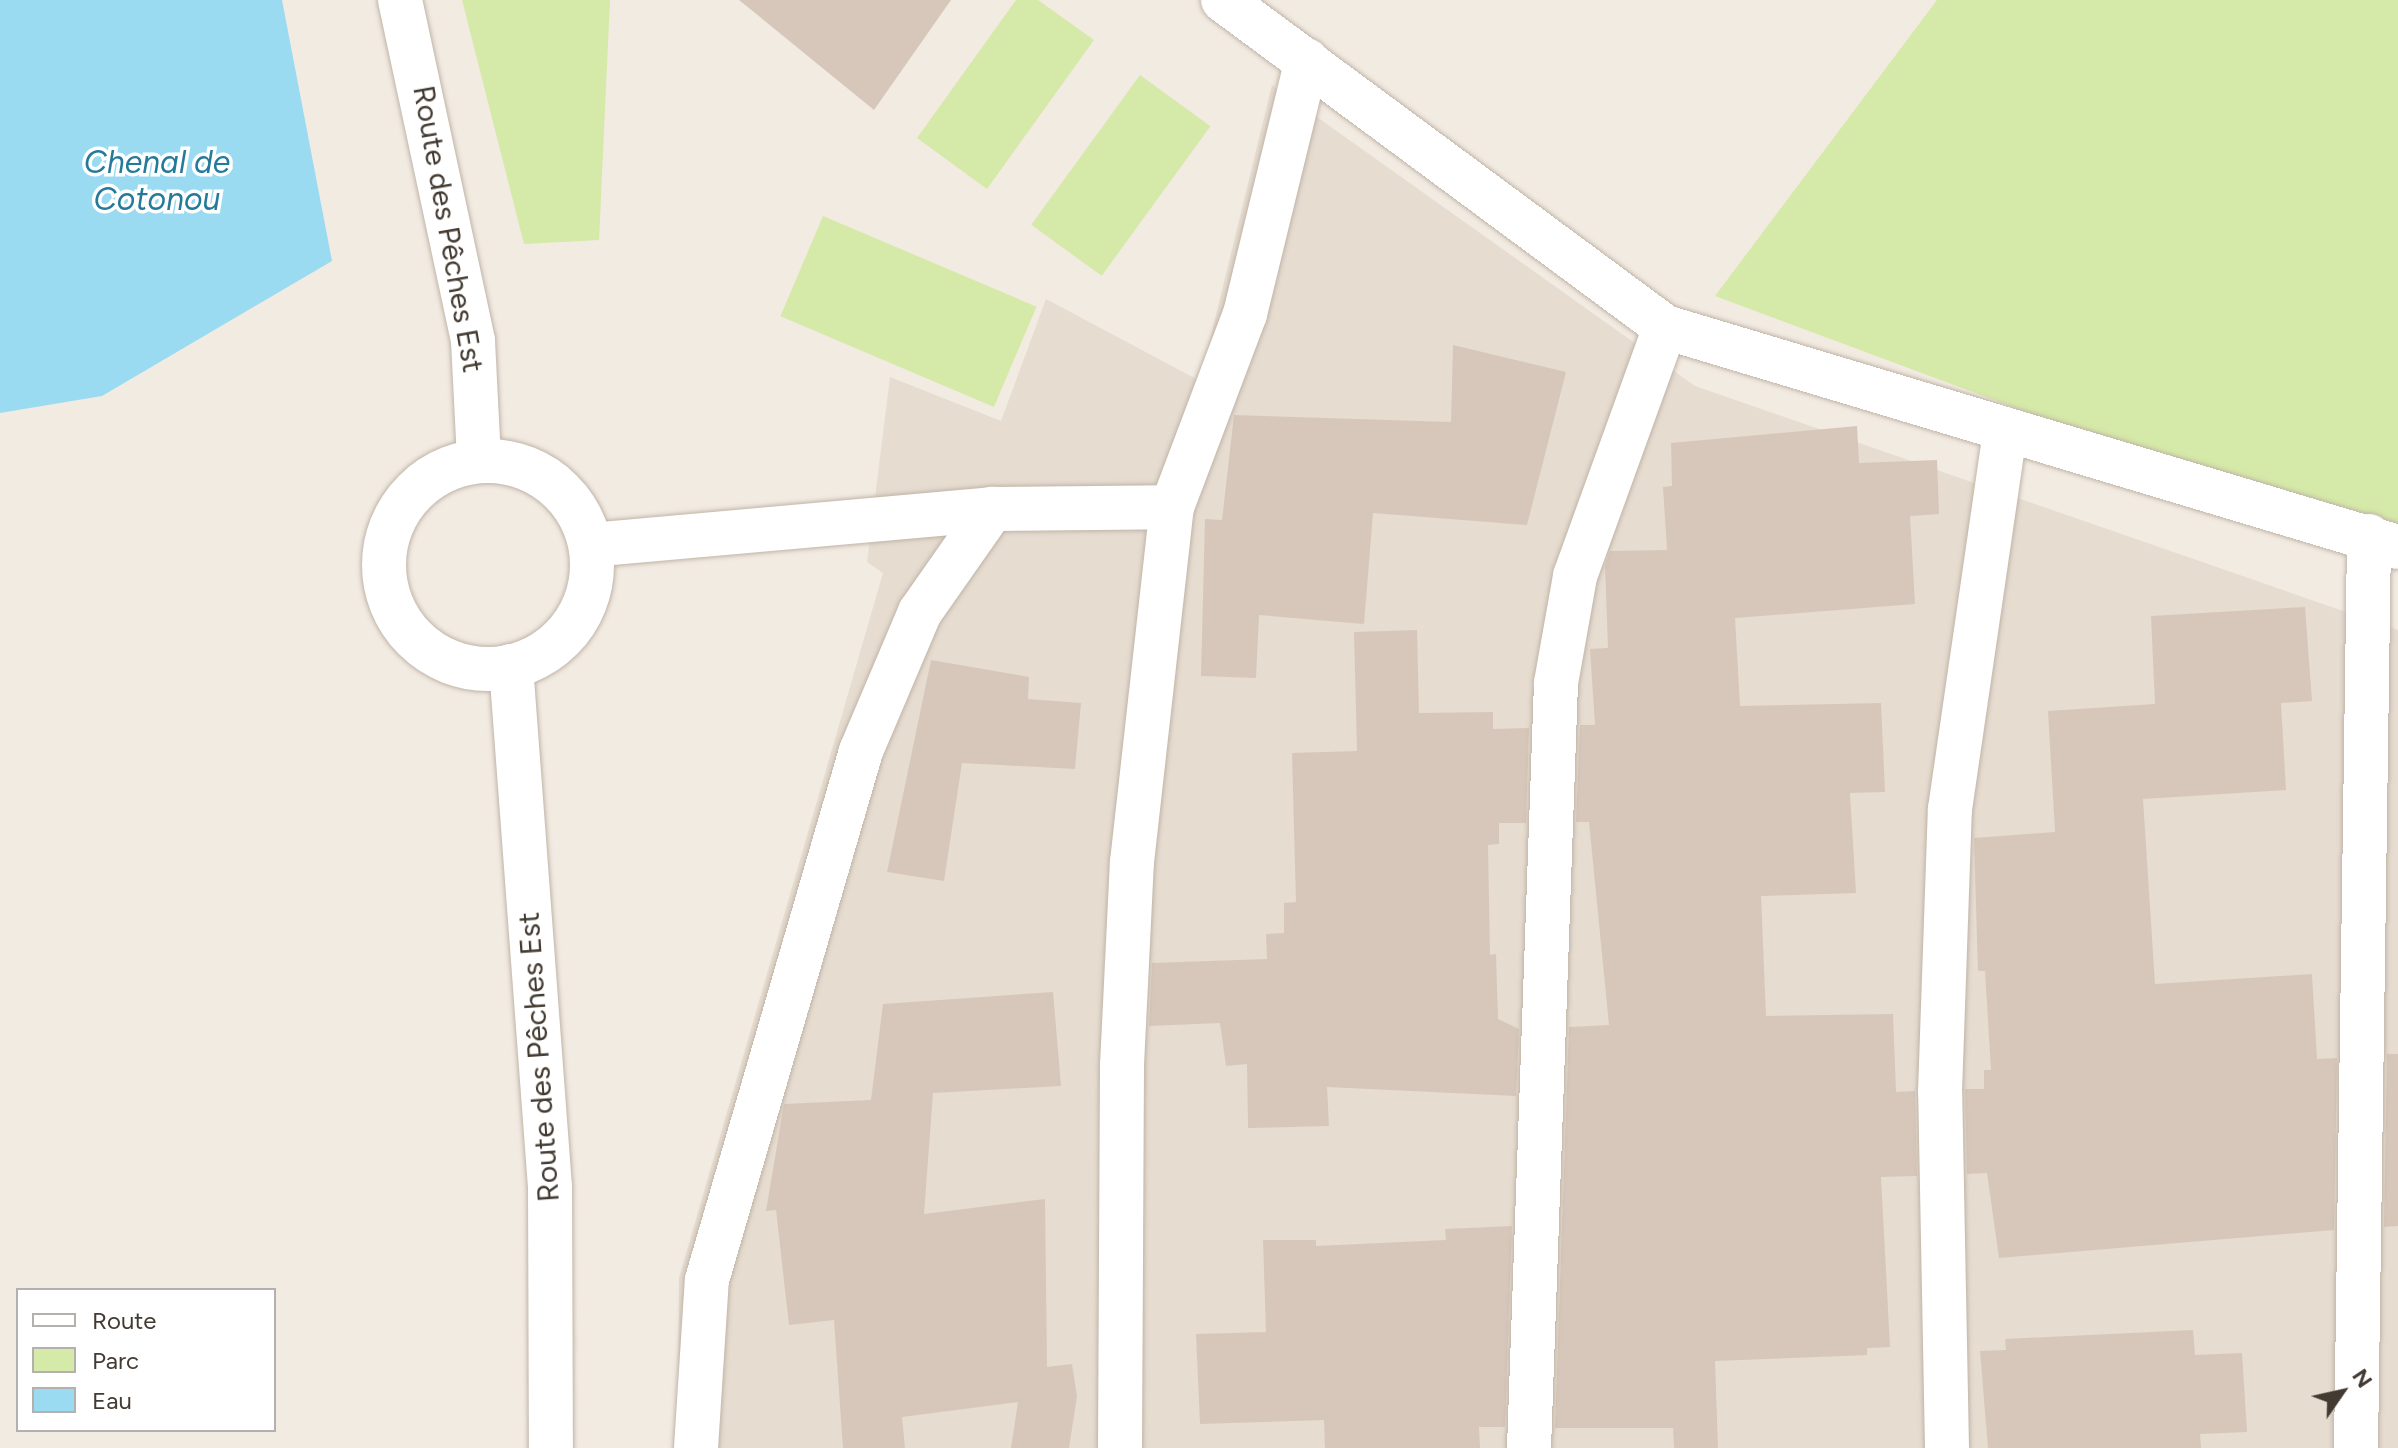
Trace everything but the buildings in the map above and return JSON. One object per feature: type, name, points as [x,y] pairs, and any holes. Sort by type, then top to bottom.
[{"type":"street","name":"Route des Pêches Est","points":[[400,0],[473,341],[479,461]]},
{"type":"street","points":[[1223,0],[1665,327],[2384,542],[2356,1448]]},
{"type":"street","points":[[1120,1448],[1122,1065],[1132,862],[1172,507],[1245,314],[1307,60]]},
{"type":"street","points":[[1529,1448],[1556,683],[1575,576],[1665,327]]},
{"type":"street","points":[[1947,1448],[1940,1092],[1950,809],[2005,430]]},
{"type":"street","points":[[479,461],[509,462],[550,482],[580,515],[591,545],[592,577],[567,635],[511,666],[477,669],[444,660],[396,613],[385,580],[397,514],[418,487],[479,461]]},
{"type":"street","points":[[591,545],[992,509],[1172,507]]},
{"type":"street","points":[[696,1448],[707,1280],[861,751],[920,612],[992,509]]},
{"type":"street","name":"Route des Pêches Est","points":[[511,666],[550,1187],[551,1448]]},
{"type":"shaded area","points":[[1272,85],[1695,386],[2398,630],[2398,1448],[678,1448],[679,1278],[883,573],[867,562],[890,377],[1001,421],[1046,299],[1200,381]]},
{"type":"green space","points":[[462,0],[610,0],[599,240],[524,244]]},
{"type":"green space","points":[[1016,0],[1038,0],[1094,40],[987,189],[917,138]]},
{"type":"green space","points":[[1937,0],[2398,0],[2398,550],[1715,296]]},
{"type":"green space","points":[[1140,75],[1210,126],[1102,276],[1031,225]]},
{"type":"green space","points":[[823,216],[1037,307],[994,407],[780,316]]},
{"type":"water","name":"Chenal de Cotonou","points":[[0,0],[282,0],[332,261],[102,396],[0,413]]}]
